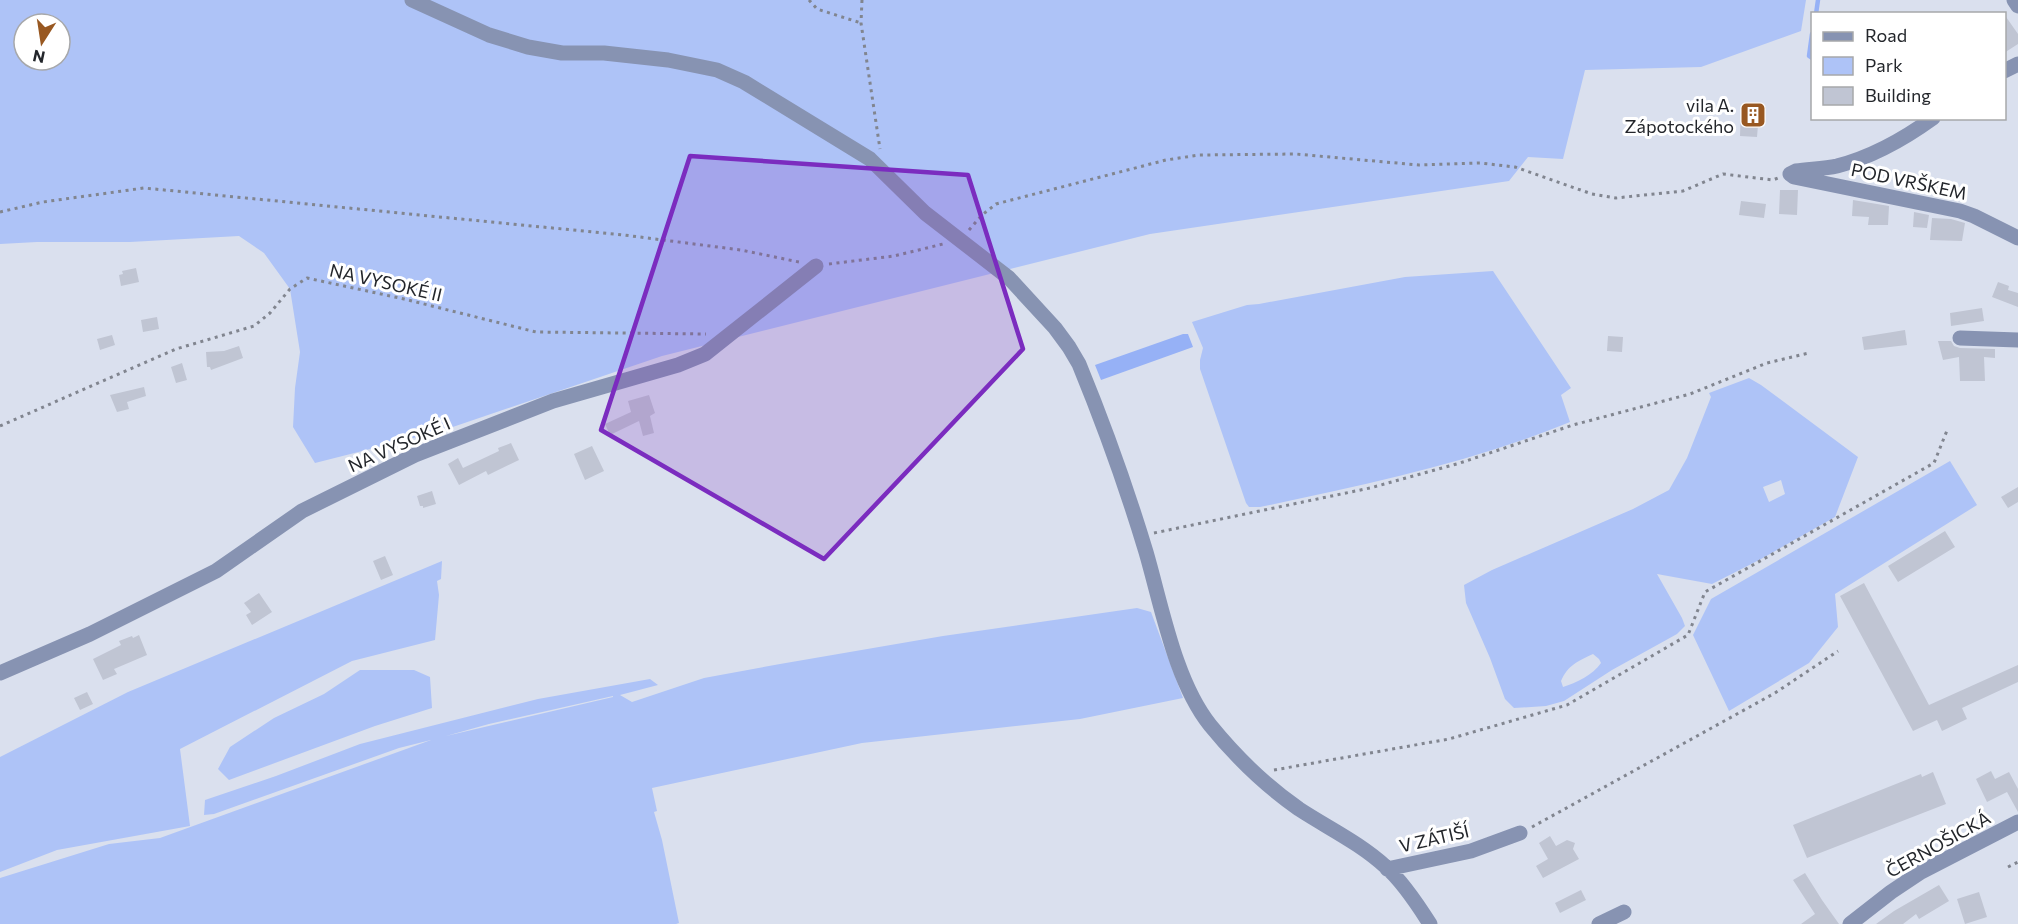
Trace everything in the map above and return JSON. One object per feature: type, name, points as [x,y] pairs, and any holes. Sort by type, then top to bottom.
[{"type":"street","points":[[412,0],[489,35],[528,47],[562,53],[604,53],[668,60],[717,70],[744,82],[870,159],[925,213],[1009,278],[1055,328],[1079,364],[1141,535],[1181,672],[1191,696],[1209,724],[1259,777],[1299,808],[1388,868]]},
{"type":"street","points":[[2014,0],[2018,6]]},
{"type":"street","points":[[1790,174],[1796,171],[1838,166],[1875,152],[1898,141],[1930,120]]},
{"type":"street","name":"POD VRŠKEM","points":[[1790,174],[1794,177],[1968,213],[2018,238]]},
{"type":"street","name":"NA VYSOKÉ I","points":[[0,673],[90,634],[216,572],[302,511],[415,455],[553,401],[678,365],[705,354],[816,266]]},
{"type":"street","points":[[1960,338],[2018,340]]},
{"type":"street","name":"ČERNOŠICKÁ","points":[[1850,924],[1921,872],[2018,822]]},
{"type":"street","name":"V ZÁTIŠÍ","points":[[1430,924],[1388,868],[1471,851],[1520,833]]},
{"type":"street","points":[[1599,924],[1624,912]]},
{"type":"path","points":[[809,0],[818,9],[861,23]]},
{"type":"path","points":[[862,0],[861,23],[882,155]]},
{"type":"path","points":[[0,212],[43,202],[144,188],[624,235],[741,250],[816,266],[894,256],[960,241],[982,215],[996,204],[1166,160],[1199,155],[1296,154],[1419,165],[1480,163],[1515,167],[1592,194],[1616,198],[1683,191],[1723,174],[1773,180],[1790,174]]},
{"type":"path","name":"NA VYSOKÉ II","points":[[0,426],[176,349],[254,326],[270,313],[290,289],[307,278],[404,299],[536,332],[729,335]]},
{"type":"path","points":[[1141,535],[1370,488],[1460,463],[1573,425],[1690,394],[1767,363],[1809,353]]},
{"type":"path","points":[[1259,777],[1273,770],[1449,740],[1567,705],[1688,635],[1705,592],[1934,463],[1948,428]]},
{"type":"path","points":[[1520,833],[1766,698],[1838,651]]},
{"type":"path","points":[[2008,867],[2018,862]]},
{"type":"highlighted area","points":[[690,156],[968,175],[1023,349],[824,559],[601,430]]},
{"type":"green space","points":[[0,0],[1806,0],[1801,31],[1701,67],[1585,70],[1563,159],[1528,157],[1509,181],[1150,234],[662,356],[441,431],[315,463],[293,427],[300,352],[290,289],[264,253],[239,236],[130,242],[0,244]]},
{"type":"green space","points":[[1493,271],[1571,388],[1561,395],[1570,422],[1533,437],[1417,472],[1260,507],[1249,507],[1200,369],[1203,348],[1192,322],[1247,305],[1405,277]]},
{"type":"green space","points":[[1749,378],[1858,457],[1835,517],[1712,584],[1657,574],[1685,626],[1677,634],[1612,670],[1564,701],[1546,706],[1514,708],[1505,699],[1466,603],[1464,585],[1492,570],[1633,509],[1669,490],[1687,458],[1711,397],[1709,393]],"holes":[[[1781,480],[1785,494],[1769,502],[1763,487]],[[1593,654],[1601,663],[1598,667],[1584,678],[1563,687],[1561,681],[1570,667]]]},
{"type":"green space","points":[[1950,461],[1977,505],[1835,594],[1838,627],[1809,663],[1729,711],[1693,635],[1711,599]]},
{"type":"green space","points":[[442,561],[441,579],[437,581],[439,595],[435,640],[352,661],[180,749],[190,826],[57,850],[0,872],[0,757],[128,692]]},
{"type":"green space","points":[[1137,608],[1151,612],[1183,698],[1080,719],[862,743],[652,788],[657,811],[654,812],[679,923],[676,924],[0,924],[0,878],[109,844],[160,838],[431,740],[399,748],[214,814],[204,815],[205,800],[360,744],[538,699],[650,679],[658,685],[620,695],[632,702],[704,678],[943,636]],"holes":[[[613,697],[446,736],[489,724]]]},
{"type":"green space","points":[[360,670],[414,670],[430,677],[432,708],[375,726],[229,780],[218,769],[230,747],[274,718],[324,694]]},
{"type":"shaded area","points":[[1188,334],[1193,347],[1101,380],[1095,365]]},
{"type":"building","points":[[2006,17],[2018,34],[2018,44],[2006,52]]},
{"type":"building","name":"vila A. Zápotockého","points":[[1741,106],[1766,107],[1765,124],[1758,125],[1757,137],[1740,136]]},
{"type":"building","points":[[1780,190],[1798,190],[1797,215],[1779,214]]},
{"type":"building","points":[[1853,200],[1889,206],[1888,225],[1868,225],[1869,217],[1852,216]]},
{"type":"building","points":[[1741,201],[1766,204],[1764,218],[1739,215]]},
{"type":"building","points":[[1914,212],[1929,215],[1927,228],[1913,227]]},
{"type":"building","points":[[1932,218],[1951,219],[1965,223],[1962,241],[1930,240]]},
{"type":"building","points":[[136,268],[139,282],[121,286],[119,275],[123,274],[122,271]]},
{"type":"building","points":[[1998,282],[2009,286],[2008,290],[2018,293],[2018,307],[1992,297]]},
{"type":"building","points":[[1982,308],[1984,321],[1951,326],[1950,313]]},
{"type":"building","points":[[157,317],[159,329],[143,332],[141,320]]},
{"type":"building","points":[[1905,330],[1907,345],[1864,350],[1862,337]]},
{"type":"building","points":[[112,335],[115,345],[100,350],[97,339]]},
{"type":"building","points":[[1608,336],[1623,337],[1622,352],[1607,351]]},
{"type":"building","points":[[1938,341],[1951,341],[1954,346],[1960,348],[1995,349],[1995,358],[1984,357],[1985,381],[1960,381],[1959,357],[1943,360]]},
{"type":"building","points":[[239,346],[243,358],[211,370],[207,367],[206,352],[224,351]]},
{"type":"building","points":[[182,363],[187,380],[176,383],[171,367]]},
{"type":"building","points":[[144,387],[146,396],[127,402],[129,409],[117,412],[110,395]]},
{"type":"building","points":[[649,395],[655,413],[650,416],[654,433],[643,436],[639,421],[610,435],[605,424],[631,412],[628,401]]},
{"type":"building","points":[[511,443],[519,460],[488,475],[486,471],[459,485],[448,464],[458,458],[463,468]]},
{"type":"building","points":[[592,446],[604,471],[585,480],[574,454]]},
{"type":"building","points":[[2018,487],[2018,502],[2008,508],[2001,497]]},
{"type":"building","points":[[432,491],[436,504],[423,508],[417,496]]},
{"type":"building","points":[[1945,531],[1955,547],[1898,582],[1888,566]]},
{"type":"building","points":[[385,556],[393,575],[381,580],[373,561]]},
{"type":"building","points":[[1864,583],[1929,705],[2018,665],[2018,682],[1962,708],[1967,719],[1942,731],[1937,720],[1913,731],[1840,596]]},
{"type":"building","points":[[259,593],[272,612],[252,625],[246,615],[251,612],[244,603]]},
{"type":"building","points":[[139,635],[147,655],[114,669],[117,674],[103,680],[93,659],[121,645],[119,641]]},
{"type":"building","points":[[87,692],[93,704],[80,710],[74,698]]},
{"type":"building","points":[[1991,771],[1995,779],[2009,772],[2018,789],[2018,812],[2007,792],[1987,802],[1976,779]]},
{"type":"building","points":[[1933,772],[1946,804],[1807,858],[1793,825],[1921,774],[1922,777]]},
{"type":"building","points":[[1550,836],[1556,846],[1567,840],[1575,843],[1573,849],[1579,859],[1543,878],[1536,866],[1548,859],[1539,843]]},
{"type":"building","points":[[1805,873],[1839,924],[1801,924],[1815,914],[1793,880]]},
{"type":"building","points":[[1939,885],[1949,901],[1919,919],[1916,914],[1903,924],[1876,924],[1894,911]]},
{"type":"building","points":[[1581,890],[1586,900],[1560,913],[1555,903]]},
{"type":"building","points":[[1979,892],[1987,917],[1965,924],[1957,899]]},
{"type":"waterway","points":[[1816,12],[1818,0]]},
{"type":"waterway","points":[[1811,41],[1809,56],[1811,57]]},
{"type":"place","name":"vila A. Zápotockého","points":[[1753,115]]}]
